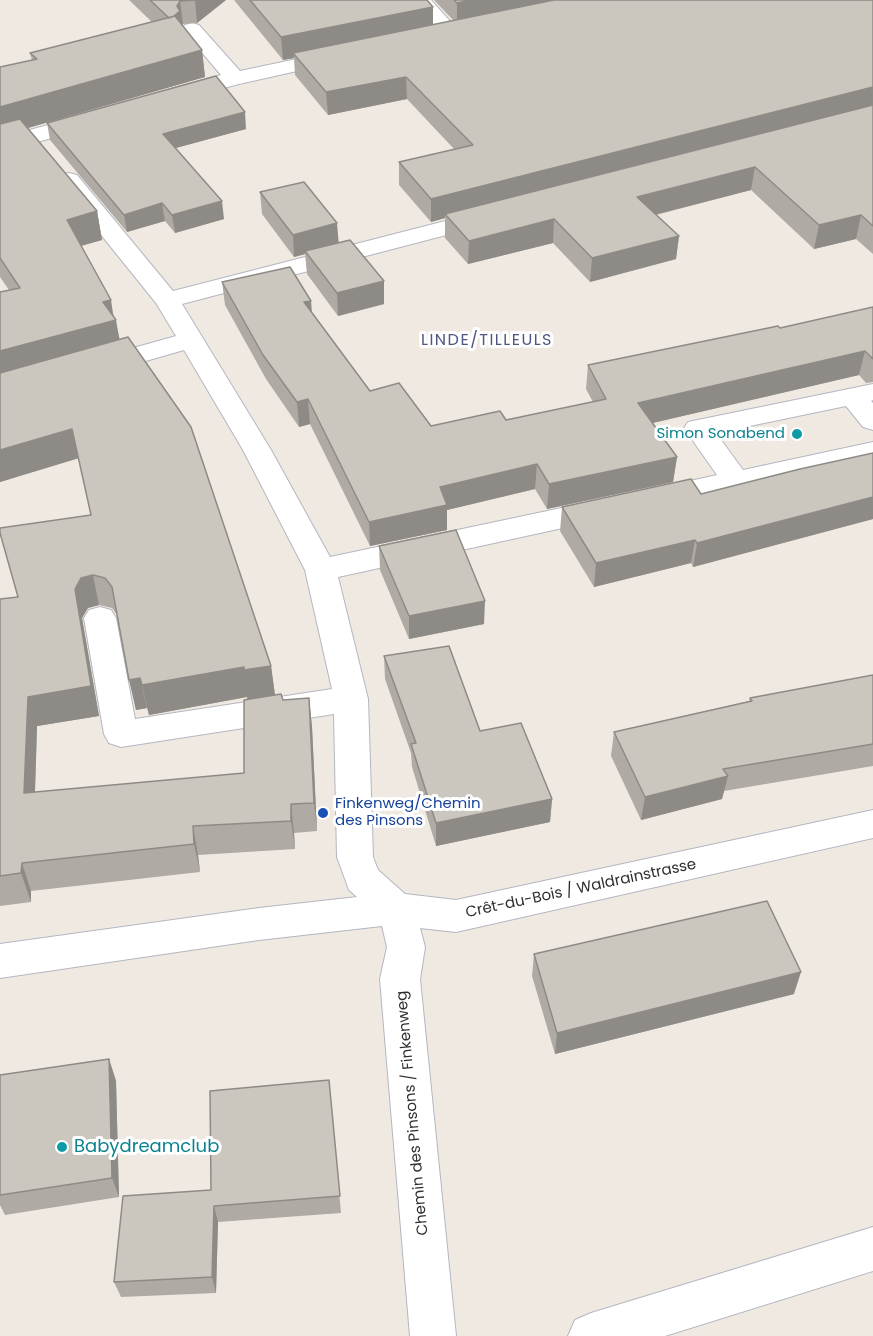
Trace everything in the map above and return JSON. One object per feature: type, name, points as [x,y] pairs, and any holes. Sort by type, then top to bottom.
[{"type":"street","points":[[420,0],[450,33]]},
{"type":"street","points":[[427,37],[472,28]]},
{"type":"street","points":[[192,29],[235,78]]},
{"type":"street","points":[[157,101],[235,78],[359,52]]},
{"type":"street","points":[[0,145],[112,114]]},
{"type":"street","points":[[32,136],[167,300],[257,450],[321,570],[351,699],[355,857],[362,879],[396,909]]},
{"type":"street","points":[[167,300],[515,210]]},
{"type":"street","points":[[78,372],[191,340]]},
{"type":"street","points":[[736,481],[698,428],[863,394],[873,421]]},
{"type":"street","points":[[321,570],[873,451]]},
{"type":"street","points":[[100,618],[121,734],[351,699]]},
{"type":"street","name":"Crêt-du-Bois / Waldrainstrasse","points":[[0,961],[259,924],[396,909],[456,916],[873,824]]},
{"type":"street","name":"Chemin des Pinsons / Finkenweg","points":[[396,909],[406,947],[400,979],[433,1336]]},
{"type":"street","points":[[591,1336],[873,1249]]},
{"type":"building","points":[[150,0],[195,0],[180,1],[177,6],[180,11],[169,18]]},
{"type":"building","points":[[250,0],[427,0],[433,7],[281,37]]},
{"type":"building","points":[[454,0],[472,0],[457,3]]},
{"type":"building","points":[[554,0],[873,0],[873,87],[431,199],[399,162],[473,145],[406,77],[326,92],[293,53]]},
{"type":"building","points":[[175,16],[202,50],[0,107],[0,67],[37,59],[30,53]]},
{"type":"building","points":[[216,76],[245,112],[163,134],[222,201],[172,215],[162,203],[124,215],[47,123]]},
{"type":"building","points":[[873,105],[873,226],[861,215],[819,225],[755,167],[637,197],[679,236],[592,258],[554,219],[469,241],[445,214]]},
{"type":"building","points":[[20,119],[97,211],[67,220],[111,300],[103,302],[116,320],[0,351],[0,292],[20,288],[0,258],[0,124]]},
{"type":"building","points":[[304,182],[337,223],[293,235],[260,192]]},
{"type":"building","points":[[350,240],[384,281],[337,293],[305,251]]},
{"type":"building","points":[[290,267],[311,301],[304,302],[370,391],[399,383],[431,426],[500,411],[506,420],[606,399],[588,365],[778,326],[780,328],[873,307],[873,359],[865,351],[638,403],[677,457],[549,484],[537,464],[440,487],[447,505],[369,522],[308,399],[297,402],[263,355],[222,282]]},
{"type":"building","points":[[128,337],[191,427],[271,666],[244,670],[244,667],[142,685],[140,678],[129,680],[112,587],[105,578],[93,575],[81,578],[75,589],[91,686],[28,697],[24,793],[244,773],[244,700],[281,694],[283,700],[309,698],[314,803],[291,804],[291,821],[193,826],[194,844],[22,863],[21,873],[0,876],[0,599],[18,597],[0,528],[91,515],[72,429],[0,450],[0,373]]},
{"type":"building","points":[[873,453],[873,497],[697,543],[695,540],[596,563],[562,507],[691,479],[701,494]]},
{"type":"building","points":[[456,530],[485,601],[409,616],[379,546]]},
{"type":"building","points":[[449,646],[480,731],[521,723],[552,799],[436,823],[411,744],[416,743],[384,656]]},
{"type":"building","points":[[873,675],[873,744],[723,769],[728,776],[645,797],[614,732],[752,701],[750,698]]},
{"type":"building","points":[[767,901],[801,972],[557,1033],[534,954]]},
{"type":"building","name":"Babydreamclub","points":[[109,1059],[112,1178],[0,1195],[0,1075]]},
{"type":"building","points":[[329,1080],[340,1196],[214,1206],[212,1277],[114,1282],[123,1196],[211,1190],[210,1091]]},
{"type":"place","name":"Simon Sonabend","points":[[797,434]]},
{"type":"place","name":"Finkenweg/Chemin des Pinsons","points":[[323,813]]},
{"type":"place","name":"Babydreamclub","points":[[62,1147]]},
{"type":"district","name":"LINDE/TILLEULS","points":[[487,341]]}]
